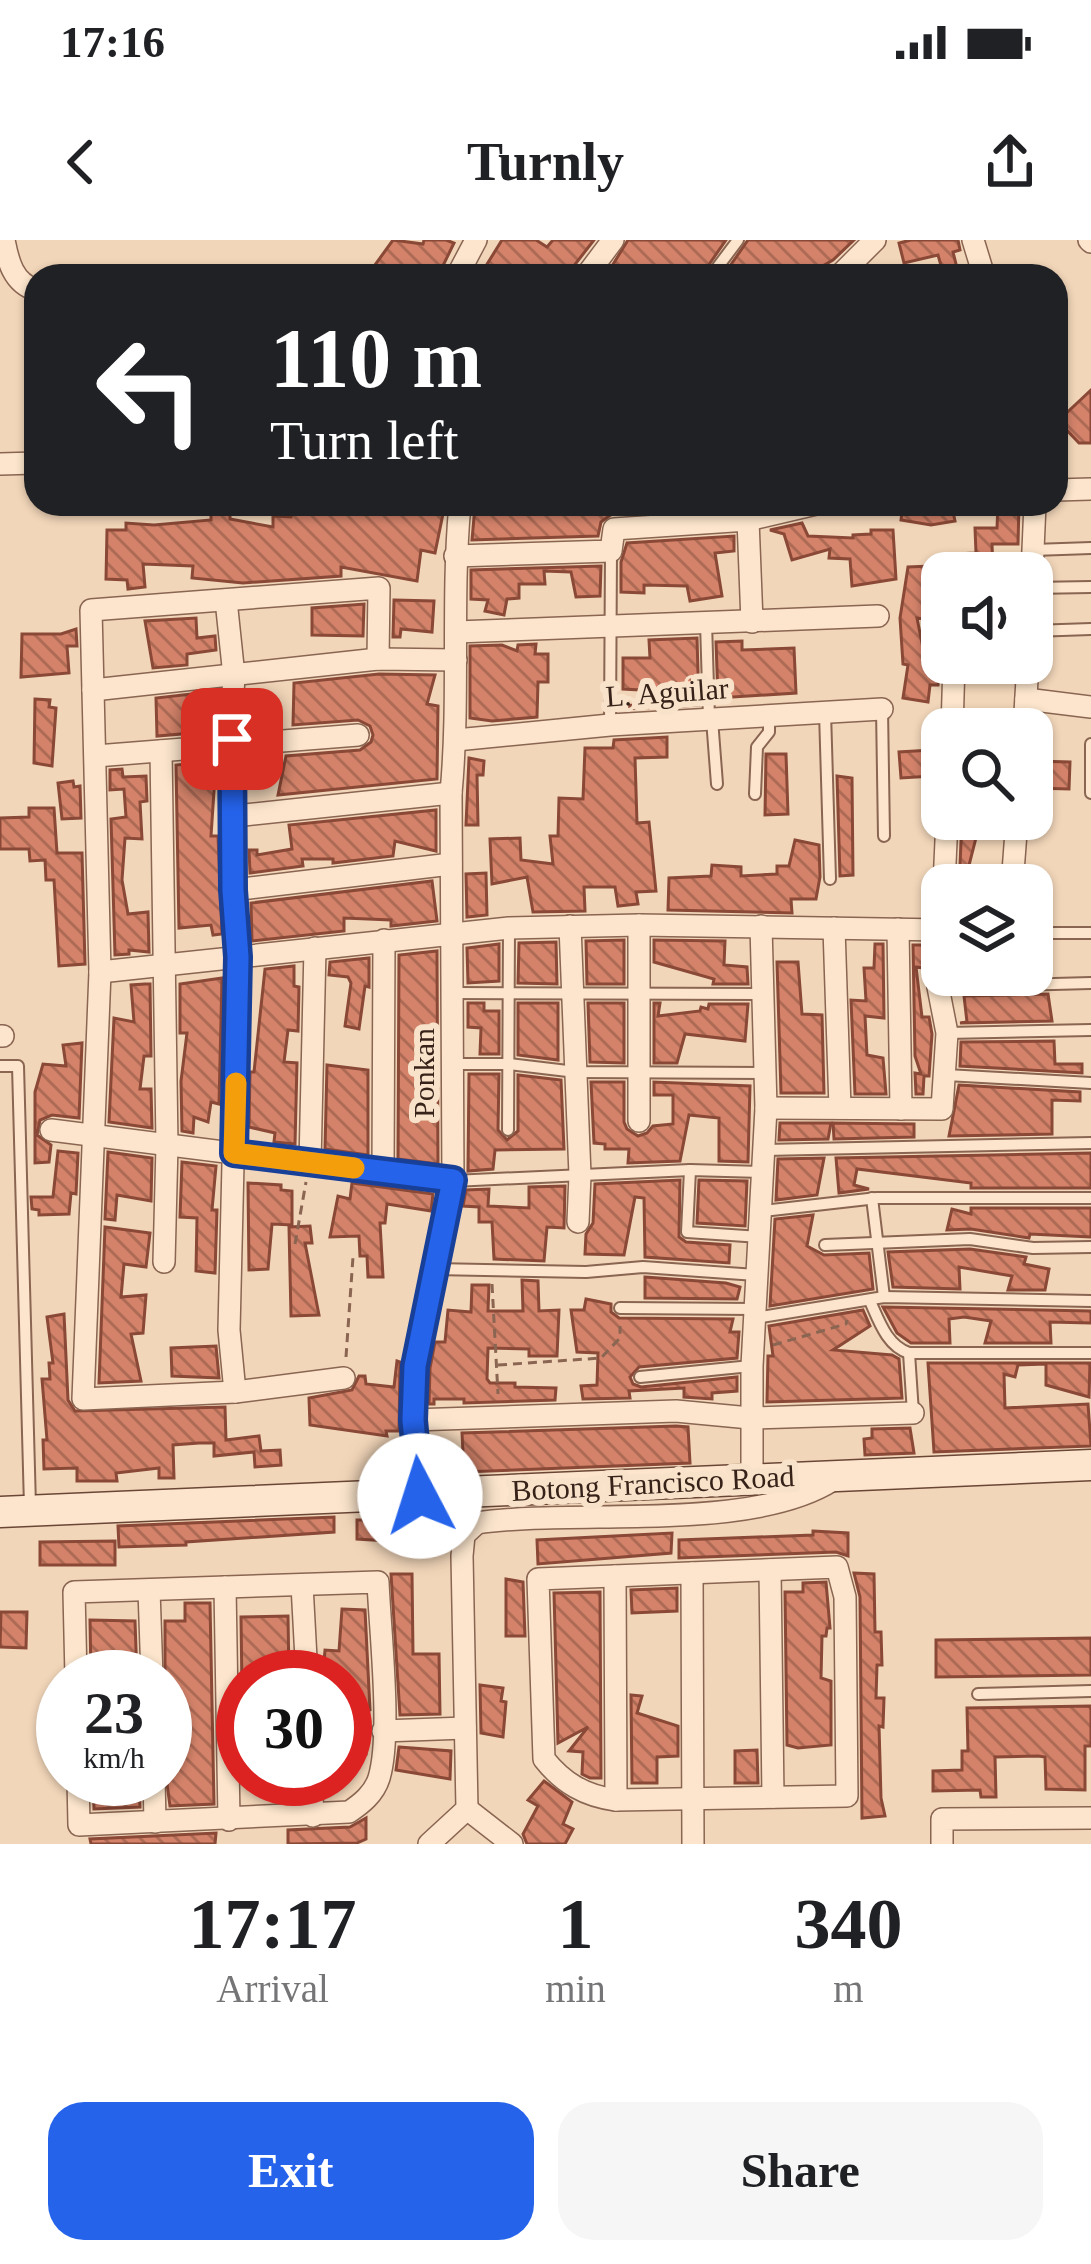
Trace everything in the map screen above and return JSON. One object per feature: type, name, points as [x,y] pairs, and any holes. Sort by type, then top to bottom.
[{"type":"street","points":[[4,240],[9,266],[24,283]]},
{"type":"street","points":[[852,264],[875,240]]},
{"type":"street","name":"Ponkan","points":[[420,1496],[413,1420],[415,1366],[453,1180],[451,793],[459,516]]},
{"type":"street","points":[[455,556],[611,550],[614,529],[765,516]]},
{"type":"street","points":[[1032,552],[1034,516]]},
{"type":"street","points":[[748,520],[752,622]]},
{"type":"street","points":[[344,1378],[235,1393],[83,1399],[100,972],[91,610],[379,588],[378,659]]},
{"type":"street","points":[[226,600],[234,676],[230,746],[238,957],[229,1330],[235,1393]]},
{"type":"street","points":[[456,632],[878,616]]},
{"type":"street","points":[[93,690],[378,659],[456,660]]},
{"type":"street","points":[[1025,708],[1027,684]]},
{"type":"street","points":[[1026,699],[1091,706]]},
{"type":"street","name":"L. Aguilar","points":[[456,740],[610,725],[882,709]]},
{"type":"street","points":[[96,756],[358,735]]},
{"type":"street","points":[[161,751],[167,1145],[164,1262]]},
{"type":"street","points":[[235,816],[451,793]]},
{"type":"street","points":[[233,890],[451,864]]},
{"type":"street","points":[[639,925],[639,1121]]},
{"type":"street","points":[[570,926],[578,1222]]},
{"type":"street","points":[[752,1478],[750,1418],[766,1108],[761,926]]},
{"type":"street","points":[[100,972],[508,928],[921,930]]},
{"type":"street","points":[[834,928],[841,1108]]},
{"type":"street","points":[[898,929],[901,1109]]},
{"type":"street","points":[[382,1172],[384,940]]},
{"type":"street","points":[[310,1162],[315,948]]},
{"type":"street","points":[[766,1108],[942,1109],[947,1033],[940,996]]},
{"type":"street","points":[[51,1130],[453,1180]]},
{"type":"street","points":[[413,1420],[676,1411],[750,1418],[913,1413]]},
{"type":"street","name":"Botong Francisco Road","points":[[15,1512],[1091,1465]]},
{"type":"street","points":[[429,1844],[466,1809],[462,1556],[464,1535],[477,1523],[752,1509],[806,1495],[843,1473]]},
{"type":"street","points":[[837,1567],[845,1598],[848,1796],[616,1800],[589,1796],[556,1774],[544,1759],[538,1579],[692,1573],[837,1567]]},
{"type":"street","points":[[770,1570],[773,1798]]},
{"type":"street","points":[[692,1573],[693,1844]]},
{"type":"street","points":[[615,1576],[616,1800]]},
{"type":"street","points":[[75,1650],[74,1592],[378,1582],[383,1730],[379,1780],[365,1801],[349,1812],[313,1816],[79,1825],[79,1806]]},
{"type":"street","points":[[302,1585],[306,1650]]},
{"type":"street","points":[[225,1587],[229,1820]]},
{"type":"street","points":[[149,1590],[151,1650]]},
{"type":"street","points":[[383,1730],[464,1728]]},
{"type":"street","points":[[155,1806],[155,1822]]},
{"type":"street","points":[[312,1806],[313,1816]]},
{"type":"street","points":[[466,1809],[512,1844]]},
{"type":"street","points":[[942,1844],[942,1820],[1091,1818]]},
{"type":"street","points":[[1032,1819],[1033,1844]]},
{"type":"lane","points":[[1053,556],[1091,548]]},
{"type":"lane","points":[[610,725],[611,550]]},
{"type":"lane","points":[[1053,587],[1091,586]]},
{"type":"lane","points":[[706,623],[717,784]]},
{"type":"lane","points":[[1053,630],[1091,629]]},
{"type":"lane","points":[[882,709],[884,836]]},
{"type":"lane","points":[[824,712],[830,878]]},
{"type":"lane","points":[[755,794],[757,747],[769,733],[769,715]]},
{"type":"lane","points":[[1091,746],[1091,793]]},
{"type":"lane","points":[[508,928],[508,1130]]},
{"type":"lane","points":[[1053,933],[1091,933]]},
{"type":"lane","points":[[1053,984],[1091,983]]},
{"type":"lane","points":[[452,993],[763,994]]},
{"type":"lane","points":[[947,1033],[1091,1030]]},
{"type":"lane","points":[[453,1064],[509,1064],[576,1072],[766,1073]]},
{"type":"lane","points":[[0,1066],[19,1066],[15,1512]]},
{"type":"lane","points":[[946,1076],[1091,1083]]},
{"type":"lane","points":[[453,1180],[690,1170],[765,1161],[1091,1143]]},
{"type":"lane","points":[[690,1170],[687,1232],[762,1237]]},
{"type":"lane","points":[[763,1211],[872,1198],[1091,1198]]},
{"type":"lane","points":[[872,1198],[884,1297]]},
{"type":"lane","points":[[825,1245],[970,1239],[1033,1248],[1091,1247]]},
{"type":"lane","points":[[434,1269],[586,1272],[643,1267],[759,1275]]},
{"type":"lane","points":[[620,1308],[756,1314],[884,1297],[1091,1301]]},
{"type":"lane","points":[[870,1301],[883,1330],[898,1350],[909,1354],[1091,1353]]},
{"type":"lane","points":[[909,1354],[913,1413]]},
{"type":"lane","points":[[640,1377],[753,1358]]},
{"type":"lane","points":[[978,1694],[1091,1690]]},
{"type":"path","points":[[295,1244],[310,1162]]},
{"type":"path","points":[[344,1378],[353,1257]]},
{"type":"path","points":[[491,1268],[498,1420]]},
{"type":"path","points":[[753,1358],[846,1324],[849,1303]]},
{"type":"path","points":[[498,1365],[602,1358],[620,1338],[620,1308]]},
{"type":"building","points":[[393,240],[454,243],[444,264],[376,264]]},
{"type":"building","points":[[502,240],[536,240],[547,247],[553,240],[594,240],[575,264],[487,264]]},
{"type":"building","points":[[628,240],[726,240],[709,264],[613,264]]},
{"type":"building","points":[[748,240],[854,240],[826,264],[731,264]]},
{"type":"building","points":[[958,240],[960,250],[953,252],[956,264],[941,264],[938,255],[904,263],[899,243]]},
{"type":"building","points":[[1091,390],[1091,443],[1079,443],[1068,431],[1068,412]]},
{"type":"building","points":[[211,516],[230,516],[273,527],[273,516],[443,516],[435,553],[421,550],[417,581],[341,567],[341,576],[243,583],[192,578],[193,566],[143,564],[145,587],[128,589],[127,580],[106,579],[107,530],[126,530],[126,523],[211,520]]},
{"type":"building","points":[[474,516],[609,516],[601,522],[598,536],[472,540]]},
{"type":"building","points":[[902,516],[954,516],[955,521],[931,525],[901,520]]},
{"type":"building","points":[[998,516],[1019,516],[1018,544],[992,544],[992,552],[976,552],[975,528],[997,528]]},
{"type":"building","points":[[802,523],[808,536],[853,538],[871,534],[871,530],[893,530],[896,579],[852,586],[850,559],[829,558],[830,549],[792,560],[784,534],[770,530]]},
{"type":"building","points":[[734,536],[734,551],[715,553],[722,596],[690,601],[687,586],[644,585],[644,593],[621,592],[621,562],[627,543]]},
{"type":"building","points":[[601,566],[600,596],[576,597],[571,572],[544,571],[545,584],[519,584],[519,598],[507,599],[504,615],[485,611],[488,600],[471,599],[471,570]]},
{"type":"building","points":[[921,566],[921,619],[917,618],[921,684],[938,684],[930,685],[928,702],[903,698],[908,665],[903,664],[900,618],[908,567]]},
{"type":"building","points":[[394,600],[434,601],[432,632],[401,629],[400,637],[393,637]]},
{"type":"building","points":[[364,604],[363,636],[312,635],[312,608]]},
{"type":"building","points":[[196,618],[197,638],[215,636],[216,650],[187,654],[187,665],[153,668],[145,621]]},
{"type":"building","points":[[76,629],[77,646],[67,646],[69,673],[21,677],[22,634]]},
{"type":"building","points":[[697,638],[699,705],[624,709],[659,703],[659,691],[623,689],[623,658],[650,658],[649,640]]},
{"type":"building","points":[[742,641],[742,650],[794,648],[796,693],[718,698],[716,642]]},
{"type":"building","points":[[536,644],[535,654],[548,654],[548,682],[538,682],[537,717],[470,718],[470,646],[502,645],[517,651],[518,645]]},
{"type":"building","points":[[379,674],[435,675],[427,704],[438,706],[437,779],[278,795],[286,756],[360,750],[373,735],[370,726],[358,720],[293,725],[294,683]]},
{"type":"building","points":[[218,691],[216,731],[157,736],[156,698]]},
{"type":"building","points":[[35,699],[50,700],[49,707],[56,708],[52,766],[34,763]]},
{"type":"building","points":[[667,737],[667,757],[635,758],[637,823],[649,822],[656,891],[636,892],[638,904],[618,906],[615,887],[584,887],[585,911],[533,912],[527,877],[492,884],[490,839],[520,838],[521,860],[553,864],[550,836],[558,836],[559,798],[583,799],[585,748],[613,748],[614,740]]},
{"type":"building","points":[[921,751],[921,777],[901,778],[899,752]]},
{"type":"building","points":[[766,754],[786,754],[788,814],[765,815]]},
{"type":"building","points":[[469,758],[484,761],[483,775],[477,775],[478,825],[466,825]]},
{"type":"building","points":[[216,761],[211,836],[218,836],[222,934],[213,935],[211,925],[179,928],[176,765]]},
{"type":"building","points":[[1053,762],[1070,762],[1069,789],[1053,789]]},
{"type":"building","points":[[122,769],[123,777],[146,776],[147,801],[140,802],[142,839],[125,838],[122,880],[128,914],[148,912],[149,952],[129,950],[129,954],[115,955],[111,819],[126,817],[124,789],[110,790],[110,770]]},
{"type":"building","points":[[837,776],[852,778],[853,875],[840,876]]},
{"type":"building","points":[[73,781],[74,787],[80,786],[81,818],[62,819],[58,783]]},
{"type":"building","points":[[29,808],[54,808],[57,853],[82,853],[85,964],[59,966],[54,880],[46,880],[45,860],[30,861],[29,849],[0,849],[0,818],[29,817]]},
{"type":"building","points":[[436,810],[436,851],[395,841],[393,856],[333,863],[333,859],[302,859],[303,866],[250,873],[249,850],[257,850],[257,855],[292,849],[289,825]]},
{"type":"building","points":[[795,840],[819,845],[820,877],[816,899],[791,899],[792,913],[668,910],[669,878],[711,876],[712,865],[741,867],[741,876],[777,874],[777,866],[789,866]]},
{"type":"building","points":[[961,840],[975,840],[969,864],[960,864]]},
{"type":"building","points":[[486,873],[487,915],[467,917],[466,874]]},
{"type":"building","points":[[432,881],[437,921],[391,926],[391,920],[344,918],[344,931],[252,941],[251,903]]},
{"type":"building","points":[[624,940],[624,984],[587,984],[586,941]]},
{"type":"building","points":[[654,940],[725,941],[724,965],[747,967],[748,984],[713,984],[714,979],[654,962]]},
{"type":"building","points":[[556,942],[557,984],[518,983],[519,943]]},
{"type":"building","points":[[499,944],[499,981],[468,983],[467,948]]},
{"type":"building","points":[[875,944],[883,944],[884,1018],[865,1016],[867,1055],[883,1058],[886,1094],[855,1094],[851,1000],[866,1001],[864,968],[874,968]]},
{"type":"building","points":[[913,945],[921,945],[921,968],[916,967],[922,1017],[929,1017],[932,1034],[923,1094],[916,1094],[915,1073],[921,1074],[915,1056]]},
{"type":"building","points":[[437,951],[438,1164],[398,1159],[399,955]]},
{"type":"building","points":[[369,958],[369,987],[365,986],[359,1029],[345,1026],[351,983],[348,977],[329,975],[330,962]]},
{"type":"building","points":[[777,962],[798,962],[802,1014],[822,1015],[824,1093],[781,1093]]},
{"type":"building","points":[[294,966],[294,986],[299,987],[298,1031],[288,1030],[284,1062],[297,1063],[295,1144],[274,1142],[275,1133],[249,1127],[250,1072],[254,1072],[265,969]]},
{"type":"building","points":[[222,978],[219,1104],[211,1102],[208,1122],[194,1117],[193,1133],[182,1131],[187,1033],[180,1033],[180,984]]},
{"type":"building","points":[[150,984],[151,1056],[144,1056],[140,1089],[151,1089],[152,1128],[109,1122],[114,1018],[134,1022],[131,985]]},
{"type":"building","points":[[964,996],[1048,996],[1052,1021],[960,1023],[967,1022]]},
{"type":"building","points":[[468,1003],[484,1003],[484,1011],[499,1011],[499,1054],[480,1054],[481,1028],[468,1027]]},
{"type":"building","points":[[518,1003],[558,1003],[558,1060],[518,1055]]},
{"type":"building","points":[[588,1003],[624,1003],[624,1063],[590,1062]]},
{"type":"building","points":[[654,1003],[660,1003],[658,1016],[700,1011],[709,1004],[748,1004],[745,1041],[685,1034],[677,1063],[654,1063]]},
{"type":"building","points":[[1054,1041],[1055,1064],[1082,1064],[1082,1073],[960,1066],[961,1042]]},
{"type":"building","points":[[82,1043],[79,1118],[52,1115],[40,1120],[37,1135],[51,1145],[49,1162],[35,1163],[35,1092],[43,1064],[66,1066],[63,1045]]},
{"type":"building","points":[[327,1065],[368,1070],[368,1155],[325,1149]]},
{"type":"building","points":[[469,1074],[499,1074],[498,1130],[507,1140],[518,1131],[518,1075],[561,1080],[564,1149],[495,1150],[493,1169],[468,1171]]},
{"type":"building","points":[[591,1082],[624,1082],[624,1122],[638,1136],[653,1126],[673,1124],[673,1095],[654,1095],[654,1082],[750,1086],[748,1162],[719,1161],[719,1118],[689,1115],[680,1161],[628,1163],[629,1149],[605,1149],[605,1144],[594,1143]]},
{"type":"building","points":[[959,1085],[1080,1092],[1080,1101],[1052,1100],[1052,1134],[949,1136]]},
{"type":"building","points":[[780,1123],[831,1123],[828,1139],[779,1140]]},
{"type":"building","points":[[833,1123],[914,1124],[914,1137],[834,1139]]},
{"type":"building","points":[[58,1151],[78,1153],[76,1194],[71,1193],[69,1214],[39,1215],[39,1210],[32,1209],[31,1197],[53,1197]]},
{"type":"building","points":[[108,1152],[152,1158],[151,1201],[117,1195],[115,1220],[105,1219]]},
{"type":"building","points":[[1091,1153],[1091,1188],[971,1188],[971,1183],[857,1169],[854,1185],[869,1189],[839,1193],[836,1158]]},
{"type":"building","points":[[824,1158],[817,1195],[776,1200],[778,1159]]},
{"type":"building","points":[[182,1162],[216,1166],[215,1273],[196,1271],[197,1218],[180,1217]]},
{"type":"building","points":[[680,1180],[679,1237],[686,1242],[730,1245],[729,1263],[645,1257],[644,1198],[635,1197],[624,1255],[585,1254],[595,1184]]},
{"type":"building","points":[[699,1180],[747,1181],[745,1226],[697,1223]]},
{"type":"building","points":[[248,1183],[281,1185],[281,1190],[292,1191],[292,1225],[272,1224],[268,1269],[249,1270]]},
{"type":"building","points":[[352,1183],[433,1194],[431,1211],[387,1204],[385,1223],[380,1223],[383,1277],[368,1277],[359,1236],[330,1237],[338,1196],[350,1199]]},
{"type":"building","points":[[565,1186],[564,1228],[547,1227],[544,1261],[494,1259],[492,1222],[479,1222],[479,1207],[463,1206],[466,1190],[489,1189],[488,1206],[529,1208],[529,1187]]},
{"type":"building","points":[[971,1208],[1091,1208],[1091,1237],[1030,1234],[1029,1238],[947,1230],[952,1209],[971,1214]]},
{"type":"building","points":[[813,1215],[807,1246],[824,1255],[869,1253],[873,1289],[770,1306],[775,1219]]},
{"type":"building","points":[[310,1226],[312,1243],[305,1243],[319,1315],[291,1316],[289,1227]]},
{"type":"building","points":[[105,1227],[150,1233],[146,1267],[124,1264],[121,1297],[146,1295],[143,1333],[131,1334],[141,1381],[99,1383]]},
{"type":"building","points":[[970,1249],[1026,1257],[1024,1264],[1049,1269],[1045,1290],[1008,1290],[1012,1276],[959,1267],[960,1289],[893,1287],[888,1252]]},
{"type":"building","points":[[645,1277],[740,1287],[737,1299],[645,1298]]},
{"type":"building","points":[[522,1280],[538,1281],[539,1311],[559,1310],[557,1356],[529,1356],[529,1349],[488,1348],[487,1379],[515,1383],[515,1387],[556,1388],[555,1400],[464,1403],[464,1399],[434,1399],[429,1404],[435,1342],[445,1342],[448,1310],[471,1312],[472,1285],[489,1285],[488,1311],[523,1311]]},
{"type":"building","points":[[586,1299],[611,1304],[611,1312],[619,1318],[733,1319],[730,1332],[739,1332],[737,1358],[639,1367],[630,1377],[641,1387],[737,1377],[737,1391],[712,1393],[712,1399],[684,1397],[684,1388],[629,1391],[630,1398],[583,1399],[581,1386],[597,1385],[598,1353],[577,1352],[571,1310],[584,1310]]},
{"type":"building","points":[[883,1307],[1091,1311],[1091,1323],[1050,1322],[1051,1343],[985,1343],[991,1321],[964,1317],[949,1319],[950,1343],[911,1343],[897,1333]]},
{"type":"building","points":[[863,1310],[870,1326],[833,1350],[899,1359],[902,1398],[767,1402],[768,1356],[773,1356],[769,1326]]},
{"type":"building","points":[[64,1314],[68,1400],[75,1411],[225,1407],[226,1440],[259,1436],[261,1451],[280,1450],[281,1465],[255,1467],[254,1452],[214,1456],[214,1443],[199,1443],[173,1445],[174,1478],[159,1478],[159,1468],[116,1473],[117,1481],[77,1481],[77,1468],[44,1469],[43,1440],[47,1440],[42,1379],[50,1379],[49,1363],[53,1363],[47,1317]]},
{"type":"building","points":[[216,1346],[219,1378],[172,1376],[171,1348]]},
{"type":"building","points":[[397,1361],[399,1431],[386,1431],[387,1436],[310,1425],[309,1398],[352,1390],[359,1376],[365,1376],[366,1384],[394,1387]]},
{"type":"building","points":[[928,1363],[1090,1363],[1089,1397],[1046,1385],[1046,1364],[1018,1365],[1015,1377],[1004,1374],[1005,1408],[1088,1404],[1091,1446],[934,1452]]},
{"type":"building","points":[[688,1427],[690,1463],[464,1472],[462,1433]]},
{"type":"building","points":[[910,1428],[914,1453],[865,1455],[864,1439],[872,1438],[872,1429]]},
{"type":"building","points":[[418,1514],[420,1543],[357,1539],[357,1520],[395,1520],[394,1515]]},
{"type":"building","points":[[334,1517],[334,1532],[119,1547],[118,1526]]},
{"type":"building","points":[[813,1531],[848,1533],[848,1556],[836,1552],[679,1558],[679,1540],[813,1535]]},
{"type":"building","points":[[672,1533],[671,1553],[538,1564],[537,1540]]},
{"type":"building","points":[[115,1541],[115,1565],[40,1565],[40,1542]]},
{"type":"building","points":[[854,1573],[874,1574],[875,1632],[881,1632],[882,1665],[877,1665],[876,1698],[884,1698],[883,1727],[879,1726],[885,1816],[862,1818],[860,1597]]},
{"type":"building","points":[[391,1574],[412,1574],[413,1654],[439,1654],[440,1714],[400,1715]]},
{"type":"building","points":[[506,1579],[523,1582],[525,1636],[506,1636]]},
{"type":"building","points":[[826,1582],[830,1628],[822,1636],[821,1678],[831,1681],[831,1745],[798,1748],[787,1745],[785,1592],[803,1592],[803,1583]]},
{"type":"building","points":[[677,1588],[677,1611],[632,1613],[631,1590]]},
{"type":"building","points":[[600,1592],[601,1778],[590,1778],[582,1774],[583,1752],[569,1751],[588,1727],[558,1743],[554,1593]]},
{"type":"building","points":[[185,1603],[210,1603],[214,1804],[192,1805],[192,1650],[165,1650],[165,1621],[185,1621]]},
{"type":"building","points":[[342,1609],[365,1610],[367,1650],[339,1650]]},
{"type":"building","points":[[1,1612],[27,1612],[26,1648],[0,1647]]},
{"type":"building","points":[[288,1616],[289,1650],[241,1650],[241,1617]]},
{"type":"building","points":[[90,1620],[135,1621],[136,1650],[91,1650]]},
{"type":"building","points":[[1091,1638],[1091,1675],[936,1677],[936,1640]]},
{"type":"building","points":[[480,1685],[503,1688],[503,1737],[481,1733]]},
{"type":"building","points":[[631,1695],[642,1696],[637,1713],[678,1726],[678,1756],[657,1757],[657,1783],[632,1783]]},
{"type":"building","points":[[1091,1706],[1085,1790],[1046,1789],[1045,1757],[1038,1756],[995,1757],[996,1797],[981,1797],[980,1790],[933,1791],[933,1771],[962,1770],[962,1751],[968,1751],[967,1708]]},
{"type":"building","points":[[399,1747],[451,1751],[450,1779],[396,1770]]},
{"type":"building","points":[[757,1750],[758,1783],[735,1783],[735,1751]]},
{"type":"building","points":[[544,1781],[572,1802],[563,1824],[573,1829],[565,1844],[527,1844],[523,1834],[538,1806],[528,1800]]},
{"type":"building","points":[[94,1806],[140,1806],[140,1807]]},
{"type":"building","points":[[366,1818],[366,1839],[357,1843],[288,1844],[288,1830],[350,1827]]},
{"type":"building","points":[[216,1833],[215,1844],[91,1844],[90,1839]]},
{"type":"slow traffic","points":[[236,1083],[234,1153],[354,1168]]},
{"type":"route","points":[[232,739],[238,957],[234,1153],[453,1180],[415,1366],[413,1420],[420,1496]]}]
